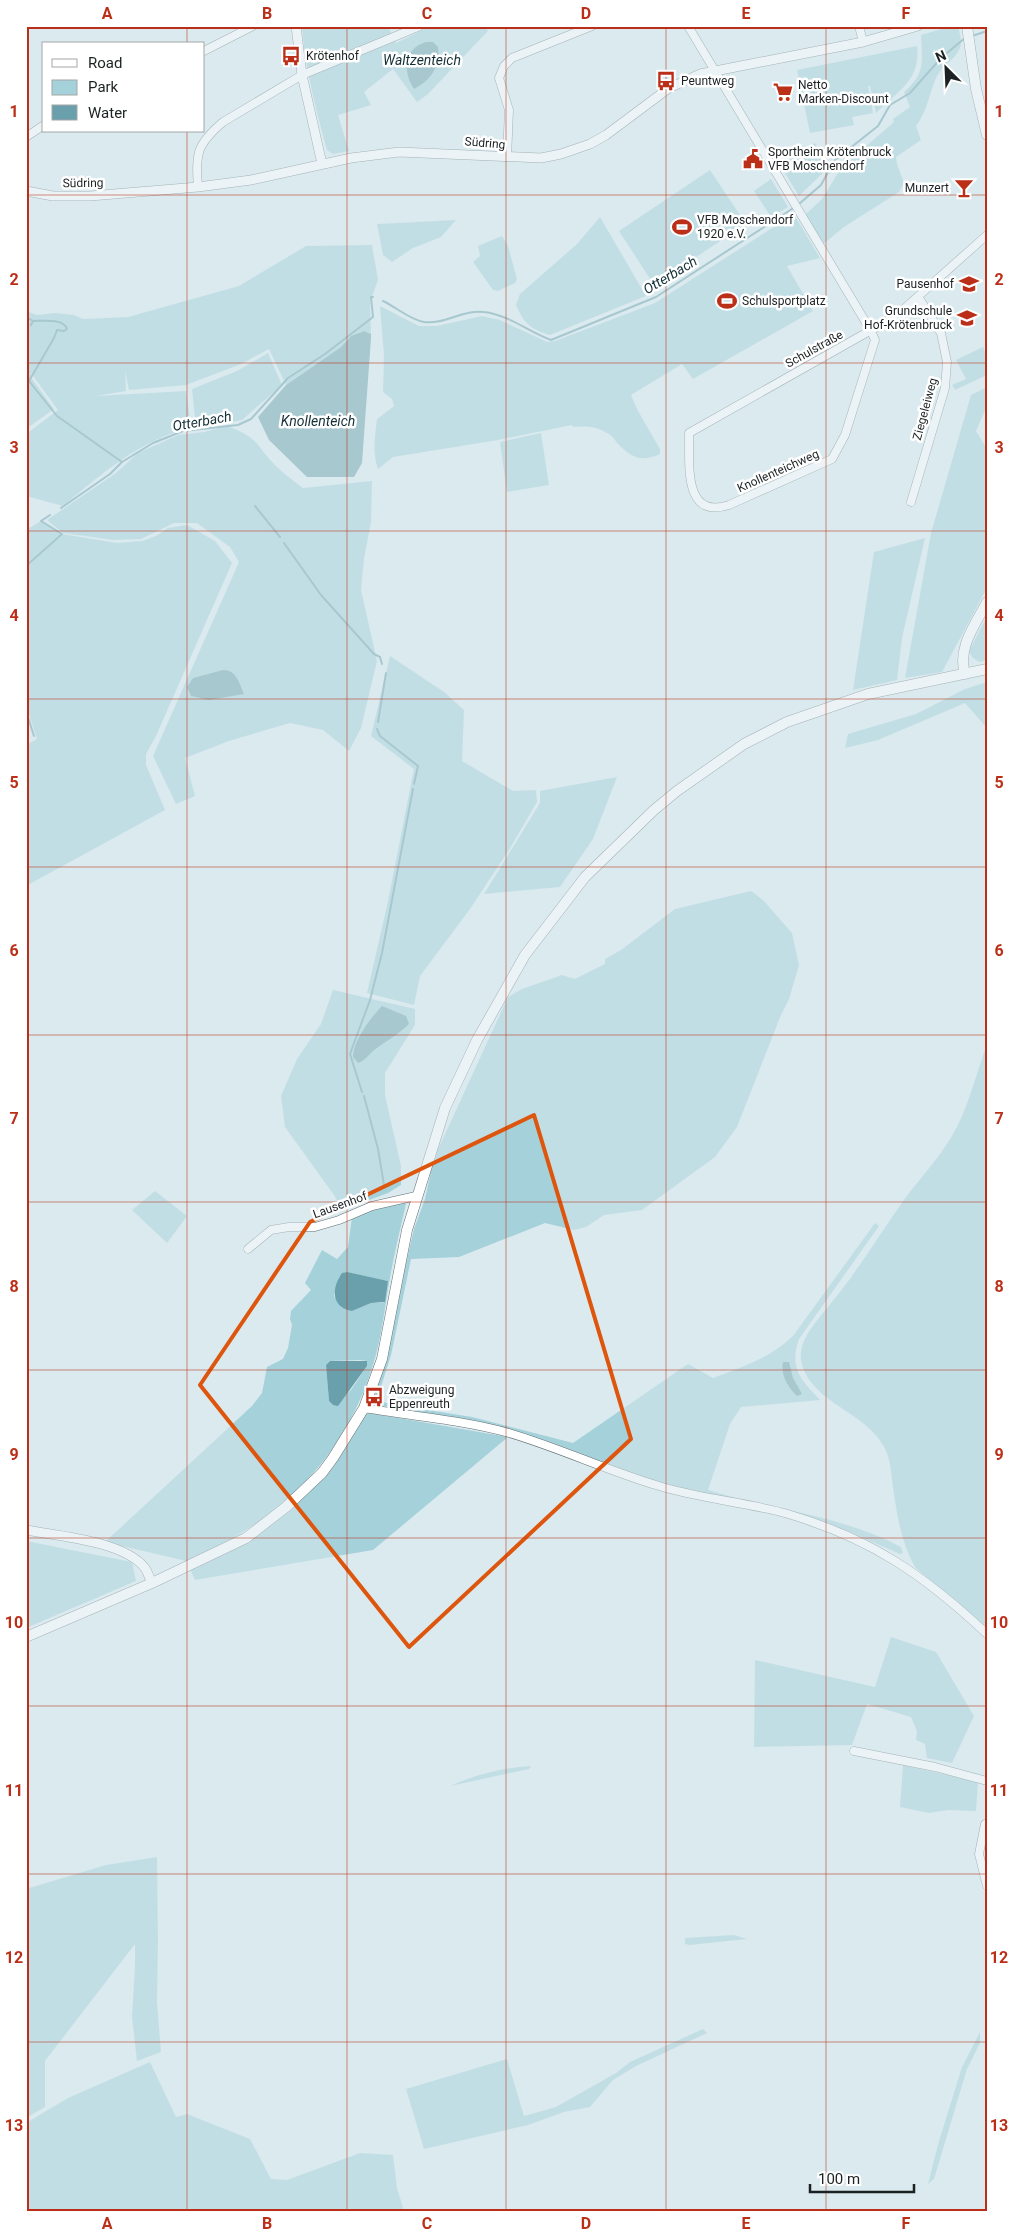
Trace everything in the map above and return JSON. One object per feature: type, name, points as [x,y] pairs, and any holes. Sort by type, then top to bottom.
[{"type":"main road","points":[[968,28],[980,111],[987,135]]},
{"type":"main road","points":[[965,674],[963,666],[965,644],[987,602]]},
{"type":"main road","points":[[26,1637],[219,1552],[246,1538],[271,1520],[322,1473],[364,1408],[382,1359],[401,1256],[416,1196],[445,1108],[477,1040],[525,955],[585,877],[654,810],[691,781],[744,744],[787,722],[868,694],[987,669]]},
{"type":"street","points":[[205,50],[253,26]]},
{"type":"street","points":[[296,26],[302,75],[322,164]]},
{"type":"street","points":[[198,187],[197,153],[214,129],[223,122],[302,75],[420,26]]},
{"type":"street","points":[[507,157],[509,110],[499,78],[504,66],[517,56],[592,26]]},
{"type":"street","points":[[688,26],[713,71],[871,331]]},
{"type":"street","points":[[859,26],[863,42]]},
{"type":"street","name":"Südring","points":[[26,191],[53,196],[90,196],[198,187],[251,180],[322,164],[399,152],[541,158],[590,144],[606,135],[669,88],[683,81],[713,71],[863,42],[918,26]]},
{"type":"street","points":[[26,137],[42,126]]},
{"type":"street","name":"Schulstraße","points":[[689,433],[896,316],[919,298],[987,235]]},
{"type":"street","name":"Ziegeleiweg","points":[[911,502],[944,388],[947,362],[941,333],[919,298]]},
{"type":"street","name":"Knollenteichweg","points":[[689,433],[693,495],[709,508],[729,505],[832,459],[845,435],[873,349],[875,340],[871,331]]},
{"type":"street","name":"Lausenhof","points":[[248,1249],[271,1230],[290,1227],[315,1227],[339,1220],[372,1206],[416,1196]]},
{"type":"street","points":[[364,1408],[508,1433],[550,1446],[668,1489],[787,1514],[849,1535],[908,1568],[987,1634]]},
{"type":"street","points":[[26,1530],[94,1544],[121,1552],[134,1558],[145,1569],[152,1582]]},
{"type":"street","points":[[854,1751],[935,1767],[987,1781]]},
{"type":"street","points":[[987,1823],[985,1824],[979,1854],[987,1886]]},
{"type":"highlighted area","points":[[534,1115],[631,1439],[409,1647],[200,1385],[310,1222]]},
{"type":"green space","points":[[302,26],[388,26],[396,43],[431,26],[484,26],[488,31],[428,94],[417,102],[393,69],[364,92],[371,105],[338,115],[349,151],[333,154],[327,150],[315,104],[308,73]]},
{"type":"green space","points":[[952,26],[958,27],[961,44],[957,54],[939,72],[934,82],[926,108],[916,126],[921,140],[896,157],[904,183],[899,192],[844,227],[822,245],[805,215],[822,199],[841,168],[894,122],[893,119],[910,107],[904,92],[919,73],[922,60],[921,35]]},
{"type":"green space","points":[[917,46],[917,58],[912,77],[876,113],[870,86],[868,86],[873,113],[852,117],[854,125],[810,133],[797,70]]},
{"type":"green space","points":[[815,143],[829,167],[799,196],[780,165]]},
{"type":"green space","name":"VFB Moschendorf 1920 e.V.","points":[[710,170],[746,224],[654,285],[619,231]]},
{"type":"green space","points":[[771,179],[788,207],[771,217],[754,191]]},
{"type":"green space","points":[[795,216],[820,258],[787,266],[813,311],[693,379],[682,364],[631,395],[660,449],[660,454],[648,458],[638,458],[628,453],[610,435],[599,429],[573,427],[572,425],[498,440],[393,457],[378,469],[375,451],[377,419],[394,406],[392,399],[383,392],[384,356],[380,306],[419,326],[437,326],[482,316],[500,320],[547,342],[555,341],[655,303],[769,230]]},
{"type":"green space","points":[[600,217],[646,296],[550,335],[533,328],[522,317],[516,305],[520,294],[577,244]]},
{"type":"green space","points":[[456,220],[441,237],[413,248],[392,262],[383,255],[377,224]]},
{"type":"green space","points":[[502,236],[508,246],[517,279],[515,283],[498,291],[493,290],[473,262],[480,256],[478,246]]},
{"type":"green space","points":[[372,245],[378,280],[370,302],[371,334],[364,331],[351,336],[341,347],[286,385],[269,349],[241,364],[186,385],[129,390],[125,371],[126,391],[96,396],[186,391],[191,427],[172,433],[138,449],[93,481],[63,506],[26,496],[26,434],[58,410],[31,373],[32,379],[54,409],[26,429],[26,311],[37,315],[55,313],[74,315],[83,319],[128,317],[239,286],[306,246]]},
{"type":"green space","points":[[983,347],[987,356],[987,375],[955,390],[952,385],[966,379],[956,360]]},
{"type":"green space","points":[[268,353],[282,385],[242,420],[196,428],[192,389],[237,371]]},
{"type":"green space","points":[[987,387],[987,406],[976,431],[987,449],[987,588],[942,672],[905,678],[931,533],[971,395]]},
{"type":"green space","points":[[227,426],[251,438],[275,465],[303,488],[372,481],[371,522],[364,559],[361,590],[377,661],[361,728],[349,751],[323,730],[290,723],[229,741],[185,758],[195,796],[176,804],[153,756],[239,562],[230,547],[197,523],[174,523],[141,539],[114,540],[63,533],[47,520],[116,473],[138,453],[178,435],[204,432]]},
{"type":"green space","points":[[541,433],[549,485],[507,492],[500,442]]},
{"type":"green space","points":[[41,521],[62,534],[117,543],[142,541],[156,536],[168,528],[187,525],[215,541],[232,563],[156,736],[146,754],[146,765],[165,810],[26,886],[26,745],[37,739],[26,705],[26,530]]},
{"type":"green space","points":[[925,538],[902,638],[897,680],[853,690],[874,552]]},
{"type":"green space","points":[[987,616],[987,660],[979,662],[972,657],[969,651]]},
{"type":"green space","points":[[390,656],[444,692],[464,710],[462,761],[513,791],[536,790],[537,802],[509,850],[470,909],[420,976],[414,1005],[367,993],[387,906],[414,769],[371,736]]},
{"type":"green space","points":[[987,682],[987,728],[965,703],[878,740],[845,748],[848,734],[916,714],[965,689]]},
{"type":"green space","points":[[617,777],[593,839],[560,887],[484,894],[540,803],[540,791]]},
{"type":"green space","points":[[751,891],[763,900],[792,933],[799,965],[789,999],[737,1127],[715,1157],[642,1210],[604,1215],[586,1227],[574,1230],[545,1223],[459,1257],[411,1259],[391,1355],[378,1396],[379,1401],[472,1417],[573,1443],[688,1364],[713,1378],[756,1361],[784,1344],[793,1336],[875,1223],[879,1226],[799,1339],[795,1358],[798,1372],[807,1386],[820,1400],[741,1407],[730,1424],[708,1490],[855,1527],[901,1547],[903,1553],[900,1554],[833,1525],[786,1512],[663,1485],[496,1426],[376,1403],[375,1396],[414,1229],[425,1199],[434,1158],[508,997],[522,989],[562,975],[575,979],[605,964],[605,959],[621,950],[675,909]]},
{"type":"green space","points":[[333,990],[415,1009],[415,1025],[385,1073],[385,1095],[401,1166],[401,1185],[388,1193],[342,1210],[334,1195],[285,1127],[281,1096],[297,1059],[321,1024]]},
{"type":"green space","points":[[987,1044],[987,1630],[915,1567],[906,1548],[900,1528],[889,1462],[884,1447],[876,1435],[865,1425],[817,1389],[808,1378],[802,1365],[801,1356],[805,1339],[815,1323],[851,1277],[906,1197],[936,1160],[958,1126]]},
{"type":"green space","points":[[155,1191],[187,1216],[167,1243],[132,1210]]},
{"type":"green space","points":[[402,1201],[406,1204],[392,1267],[379,1343],[372,1368],[359,1402],[343,1432],[324,1460],[303,1484],[279,1506],[223,1544],[191,1560],[186,1561],[105,1542],[252,1406],[262,1393],[267,1367],[283,1359],[288,1348],[292,1325],[290,1319],[291,1311],[311,1290],[305,1283],[322,1250],[337,1259],[348,1247],[352,1217]],"holes":[[[345,1272],[388,1281],[383,1303],[371,1303],[352,1311],[341,1307],[334,1296],[339,1277]],[[330,1361],[367,1361],[367,1366],[351,1390],[333,1405],[329,1401],[326,1365]]]},
{"type":"green space","points":[[370,1413],[508,1437],[373,1550],[195,1580],[190,1569],[253,1539],[295,1505],[363,1415]]},
{"type":"green space","points":[[26,1541],[132,1562],[136,1581],[26,1628]]},
{"type":"green space","points":[[891,1637],[936,1652],[974,1716],[952,1763],[927,1758],[925,1744],[916,1740],[917,1731],[911,1717],[867,1704],[852,1745],[754,1747],[755,1660],[875,1687]]},
{"type":"green space","points":[[903,1765],[978,1782],[976,1811],[948,1810],[929,1813],[900,1807]]},
{"type":"green space","points":[[531,1766],[529,1769],[450,1786],[490,1772]]},
{"type":"green space","points":[[157,1857],[157,2002],[161,2052],[137,2061],[132,2017],[135,1944],[45,2061],[45,2107],[26,2118],[26,1889],[106,1865]]},
{"type":"green space","points":[[734,1935],[747,1939],[685,1944],[685,1938]]},
{"type":"green space","points":[[703,2029],[707,2033],[636,2066],[613,2080],[590,2107],[564,2112],[528,2125],[424,2149],[406,2089],[507,2059],[524,2116],[556,2107],[616,2073],[630,2062]]},
{"type":"green space","points":[[980,2032],[980,2043],[967,2069],[934,2179],[928,2184],[962,2067]]},
{"type":"green space","points":[[150,2062],[176,2117],[187,2114],[250,2139],[271,2179],[287,2180],[360,2153],[393,2155],[397,2188],[404,2211],[26,2211],[26,2123],[68,2098]]},
{"type":"water","name":"Waltzenteich","points":[[426,42],[433,42],[438,47],[438,60],[430,77],[414,89],[408,75],[407,61],[413,49]]},
{"type":"water","name":"Knollenteich","points":[[364,331],[371,334],[371,338],[362,463],[354,477],[307,477],[269,440],[258,417],[286,385],[341,347],[351,336]]},
{"type":"water","points":[[223,670],[234,675],[244,694],[209,700],[191,696],[187,687],[193,678]]},
{"type":"water","points":[[382,1006],[406,1016],[409,1024],[358,1063],[353,1057],[356,1044],[368,1023]]},
{"type":"water","points":[[347,1272],[388,1281],[385,1302],[371,1303],[352,1311],[345,1309],[337,1301],[335,1290],[342,1273]]},
{"type":"water","points":[[330,1361],[367,1361],[367,1366],[338,1406],[333,1405],[329,1401],[326,1365]]},
{"type":"water","points":[[783,1362],[789,1362],[793,1378],[802,1394],[797,1396],[788,1385],[782,1367]]},
{"type":"waterway","name":"Otterbach","points":[[972,36],[987,31]]},
{"type":"waterway","name":"Otterbach","points":[[799,204],[821,185],[835,160],[878,126],[890,105],[910,93],[941,58],[965,38]]},
{"type":"waterway","name":"Otterbach","points":[[383,301],[408,316],[424,322],[439,321],[477,312],[493,314],[551,340],[656,297],[795,207]]},
{"type":"waterway","name":"Otterbach","points":[[33,321],[57,322],[65,325],[67,329],[64,331],[57,330],[29,381],[57,416],[122,462],[153,443],[183,431],[238,425],[251,419],[288,378],[325,354],[373,317],[371,297],[373,297]]},
{"type":"waterway","name":"Otterbach","points":[[26,317],[33,321],[31,325]]},
{"type":"waterway","points":[[61,508],[110,474],[122,462]]},
{"type":"waterway","points":[[255,506],[280,537]]},
{"type":"waterway","points":[[26,566],[62,534],[41,521],[50,515]]},
{"type":"waterway","points":[[284,543],[321,595],[374,654],[380,657],[382,664]]},
{"type":"waterway","points":[[378,722],[386,673]]},
{"type":"waterway","points":[[26,711],[34,736]]},
{"type":"waterway","points":[[377,729],[380,736],[418,766],[414,784]]},
{"type":"waterway","points":[[362,1092],[350,1054],[370,1000],[382,953],[413,789]]},
{"type":"waterway","points":[[364,1096],[378,1149],[384,1185]]},
{"type":"place","name":"Krötenhof","points":[[291,56]]},
{"type":"place","name":"Peuntweg","points":[[666,81]]},
{"type":"place","name":"Netto Marken-Discount","points":[[783,92]]},
{"type":"place","name":"Sportheim Krötenbruck VFB Moschendorf","points":[[753,159]]},
{"type":"place","name":"Munzert","points":[[964,188]]},
{"type":"place","name":"VFB Moschendorf 1920 e.V.","points":[[682,227]]},
{"type":"place","name":"Pausenhof","points":[[969,284]]},
{"type":"place","name":"Schulsportplatz","points":[[727,301]]},
{"type":"place","name":"Grundschule Hof-Krötenbruck","points":[[967,318]]},
{"type":"place","name":"Abzweigung Eppenreuth","points":[[374,1397]]}]
